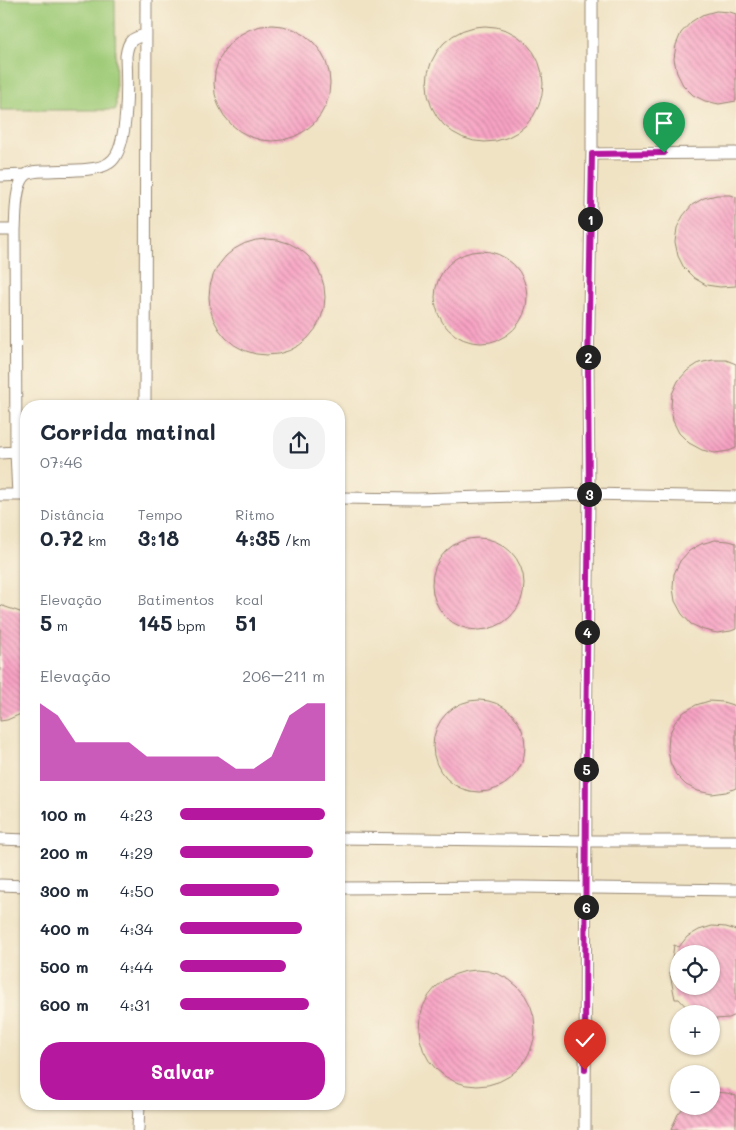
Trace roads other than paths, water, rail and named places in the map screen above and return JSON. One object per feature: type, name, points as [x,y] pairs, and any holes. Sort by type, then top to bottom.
[{"type":"street","points":[[145,400],[146,0]]},
{"type":"street","points":[[585,1130],[588,370],[592,154],[592,0]]},
{"type":"street","points":[[0,176],[26,175],[39,171],[99,168],[111,163],[117,154],[120,144],[126,113],[127,48],[130,41],[136,37],[146,35]]},
{"type":"street","points":[[592,154],[736,153]]},
{"type":"street","points":[[20,481],[16,452],[15,230],[19,186],[26,175]]},
{"type":"street","points":[[0,230],[15,230]]},
{"type":"street","points":[[0,453],[16,452]]},
{"type":"street","points":[[345,498],[417,499],[589,494],[736,497]]},
{"type":"street","points":[[0,495],[20,495]]},
{"type":"street","points":[[345,838],[586,842],[736,841]]},
{"type":"street","points":[[0,839],[20,840]]},
{"type":"street","points":[[0,885],[20,886]]},
{"type":"street","points":[[345,888],[736,890]]},
{"type":"street","points":[[138,1130],[139,1110]]}]
